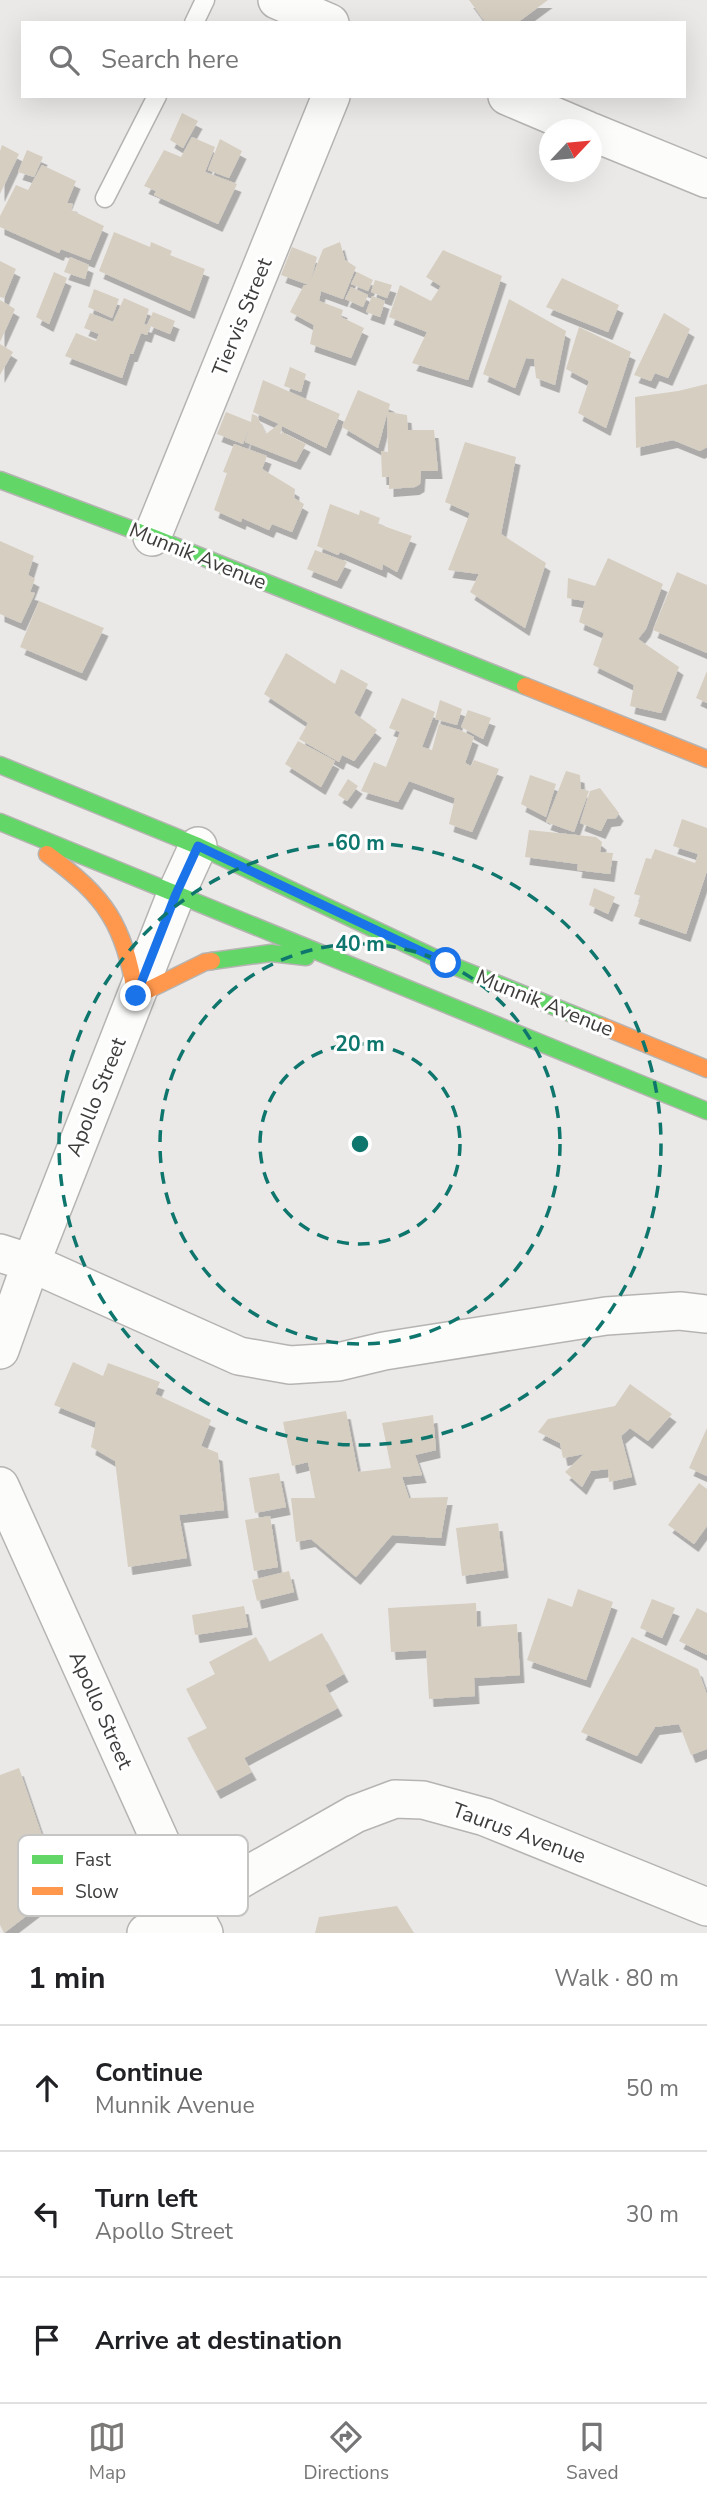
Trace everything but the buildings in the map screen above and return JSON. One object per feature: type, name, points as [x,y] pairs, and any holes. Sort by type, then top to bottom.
[{"type":"main road","name":"Munnik Avenue","points":[[0,480],[152,537],[707,759]]},
{"type":"main road","name":"Munnik Avenue","points":[[0,765],[198,846],[446,963],[707,1069]]},
{"type":"main road","name":"Munnik Avenue","points":[[5,824],[707,1111]]},
{"type":"main road","points":[[5,824],[74,874],[99,899],[119,928],[129,959],[136,996],[205,962],[271,953],[340,961]]},
{"type":"street","points":[[277,0],[326,21]]},
{"type":"street","name":"Tiervis Street","points":[[152,537],[330,98]]},
{"type":"street","points":[[512,98],[561,119]]},
{"type":"street","points":[[602,135],[707,180]]},
{"type":"street","name":"Apollo Street","points":[[0,1350],[15,1258],[136,996],[198,846]]},
{"type":"street","points":[[15,1258],[239,1356],[290,1365],[338,1362],[384,1351],[606,1316],[680,1311],[707,1314]]},
{"type":"street","name":"Apollo Street","points":[[0,1486],[158,1835]]},
{"type":"street","name":"Taurus Avenue","points":[[248,1886],[355,1814],[395,1799],[423,1800],[485,1816],[707,1907]]},
{"type":"street","name":"Taurus Avenue","points":[[146,1933],[197,1920]]},
{"type":"lane","points":[[195,21],[205,0]]},
{"type":"lane","points":[[105,198],[156,98]]},
{"type":"traffic: fast","points":[[0,480],[152,537],[525,686]]},
{"type":"traffic: fast","points":[[0,765],[198,846],[446,963],[602,1026]]},
{"type":"traffic: fast","points":[[0,822],[707,1111]]},
{"type":"traffic: fast","points":[[212,961],[271,953],[306,957]]},
{"type":"traffic: slow","points":[[525,686],[707,759]]},
{"type":"traffic: slow","points":[[47,854],[84,884],[109,914],[125,949],[136,996],[212,961]]},
{"type":"traffic: slow","points":[[602,1026],[707,1069]]},
{"type":"route","points":[[136,996],[198,846],[446,963]]}]
